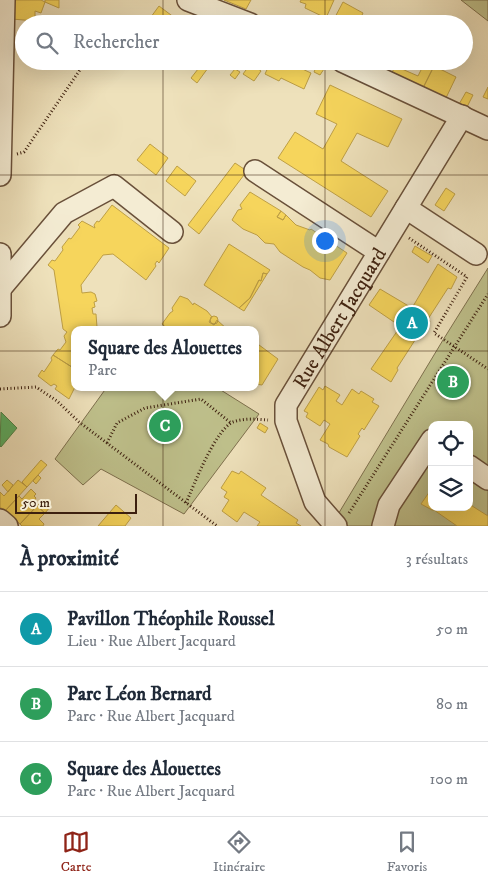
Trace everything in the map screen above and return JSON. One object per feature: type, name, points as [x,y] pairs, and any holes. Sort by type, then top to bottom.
[{"type":"street","points":[[0,175],[4,0]]},
{"type":"street","points":[[188,0],[227,15]]},
{"type":"street","points":[[362,70],[488,128]]},
{"type":"street","name":"Rue Albert Jacquard","points":[[286,421],[286,405],[462,116]]},
{"type":"street","points":[[255,172],[379,252]]},
{"type":"street","points":[[0,289],[64,213],[114,186],[172,232]]},
{"type":"street","points":[[406,208],[476,254]]},
{"type":"street","points":[[0,254],[0,316]]},
{"type":"street","points":[[286,421],[315,502],[341,522]]},
{"type":"street","points":[[383,526],[390,505],[428,446]]},
{"type":"street","points":[[473,469],[488,479]]},
{"type":"street","points":[[0,520],[7,526]]},
{"type":"path","points":[[0,160],[24,152],[80,70]]},
{"type":"path","points":[[394,228],[467,278],[434,333],[488,369]]},
{"type":"path","points":[[341,522],[488,294]]},
{"type":"path","points":[[0,390],[36,387],[57,401],[79,422],[217,526]]},
{"type":"path","points":[[108,443],[117,423],[145,408],[201,399],[231,423]]},
{"type":"path","points":[[186,503],[215,440],[231,423],[254,418],[286,421]]},
{"type":"green space","points":[[461,0],[488,0],[488,21]]},
{"type":"green space","points":[[488,268],[488,526],[331,526],[443,340]]},
{"type":"green space","points":[[104,391],[222,391],[259,414],[184,514],[101,469],[83,485],[55,459]]},
{"type":"building: Logements","points":[[13,0],[41,0],[45,2],[41,13],[35,11],[35,15],[15,15],[15,19],[12,19]]},
{"type":"building: Logements","points":[[45,0],[59,0],[59,8],[45,2]]},
{"type":"building: Logements","points":[[224,0],[251,0],[246,9]]},
{"type":"building: Logements","points":[[301,0],[334,0],[327,15],[320,15],[305,8],[306,4],[300,2]]},
{"type":"building: Logements","points":[[343,2],[363,13],[362,15],[336,15]]},
{"type":"building: Logements","points":[[159,6],[171,15],[152,15]]},
{"type":"building: Logements","points":[[197,70],[207,70],[197,83],[191,78]]},
{"type":"building: Logements","points":[[234,70],[240,72],[235,79],[230,75]]},
{"type":"building: Logements","points":[[246,70],[261,71],[254,81],[243,74]]},
{"type":"building: Logements","points":[[267,70],[304,70],[311,73],[304,89],[281,78],[279,81],[265,74]]},
{"type":"building: Logements","points":[[315,70],[323,70],[320,75],[314,72]]},
{"type":"building: Logements","points":[[393,70],[404,70],[418,76],[421,70],[432,70],[422,90],[391,75]]},
{"type":"building: Logements","points":[[432,70],[442,70],[456,77],[445,100],[422,90]]},
{"type":"building: Logements","points":[[330,85],[402,119],[388,147],[357,133],[341,161],[388,191],[371,217],[278,158],[295,132],[323,149],[337,124],[316,114]]},
{"type":"building: Logements","points":[[488,87],[488,99],[483,97]]},
{"type":"building: Logements","points":[[466,92],[473,95],[466,109],[458,106]]},
{"type":"building: Logements","points":[[150,144],[168,158],[156,175],[137,160]]},
{"type":"building: Logements","points":[[235,163],[247,171],[199,234],[188,225]]},
{"type":"building: Logements","points":[[177,166],[196,181],[185,196],[166,181]]},
{"type":"building: Logements","points":[[446,188],[455,194],[444,211],[435,205]]},
{"type":"building: Logements","points":[[250,192],[281,211],[277,217],[283,220],[286,215],[296,225],[311,229],[347,253],[330,280],[320,278],[280,252],[274,244],[265,243],[257,235],[243,229],[232,220],[238,210],[242,209],[240,205]]},
{"type":"building: Logements","points":[[112,205],[169,248],[159,263],[157,261],[156,266],[146,280],[113,254],[103,255],[81,285],[82,293],[91,292],[95,294],[97,301],[94,302],[95,307],[92,308],[93,314],[96,314],[97,326],[71,326],[71,366],[53,355],[66,342],[64,336],[67,332],[63,329],[54,270],[48,265],[52,260],[55,261],[63,250],[62,247],[69,238],[71,239],[82,221],[95,228],[94,225],[97,221],[99,222]]},
{"type":"building: Logements","points":[[281,211],[286,215],[283,220],[277,217]]},
{"type":"building: Logements","points":[[229,244],[270,270],[267,274],[263,273],[261,281],[259,280],[250,298],[239,308],[204,285]]},
{"type":"building: Logements","points":[[415,246],[432,256],[428,263],[412,252]]},
{"type":"building: Logements","points":[[438,264],[457,277],[451,289],[448,288],[428,319],[430,321],[419,338],[417,337],[397,368],[398,370],[391,382],[371,369],[400,327],[369,305],[380,289],[412,308]]},
{"type":"building: Logements","points":[[263,273],[267,274],[244,311],[239,308],[250,298],[259,280],[261,281]]},
{"type":"building: Logements","points":[[180,296],[188,299],[193,305],[194,303],[207,311],[212,317],[209,322],[214,325],[217,320],[224,326],[164,326],[162,324],[173,311],[172,308]]},
{"type":"building: Logements","points":[[214,316],[218,320],[214,324],[210,320]]},
{"type":"building: Logements","points":[[259,345],[278,359],[262,385],[259,385]]},
{"type":"building: Logements","points":[[53,355],[71,366],[71,391],[73,391],[69,399],[55,389],[57,386],[54,384],[51,386],[38,376],[42,370],[44,372],[52,360]]},
{"type":"building: Logements","points":[[325,386],[340,395],[336,401],[342,405],[352,389],[359,394],[361,391],[374,399],[372,402],[379,406],[364,430],[362,428],[358,434],[360,436],[347,457],[320,440],[330,424],[324,420],[320,426],[306,417],[308,413],[304,411],[319,387],[323,390]]},
{"type":"building: Logements","points":[[260,423],[268,428],[265,433],[257,428]]},
{"type":"building: Logements","points":[[41,460],[47,465],[27,487],[22,482]]},
{"type":"building: Logements","points":[[232,471],[239,474],[241,471],[266,488],[261,495],[298,520],[296,523],[301,526],[257,526],[260,522],[244,512],[237,522],[222,511],[229,500],[224,497],[227,492],[221,488]]},
{"type":"building: Logements","points":[[38,475],[41,478],[36,484],[33,481]]},
{"type":"building: Logements","points":[[7,480],[13,485],[8,492],[2,485]]},
{"type":"building: Logements","points":[[18,480],[27,487],[5,511],[0,507],[0,492],[4,496]]},
{"type":"building: Logements","points":[[31,489],[36,494],[34,496],[36,498],[31,506],[34,509],[20,524],[5,511],[19,496],[22,499]]},
{"type":"building: Logements","points":[[428,494],[428,508],[421,504]]},
{"type":"building: Logements","points":[[44,499],[51,506],[45,513],[37,506]]},
{"type":"building: Logements","points":[[116,505],[131,518],[125,526],[98,526]]},
{"type":"building: Logements","points":[[37,506],[45,513],[39,519],[44,524],[43,526],[22,526],[20,524]]},
{"type":"building: Logements","points":[[473,507],[488,516],[488,526],[457,526],[435,511],[473,511]]},
{"type":"building: Public","points":[[1,412],[17,428],[1,447],[0,446]]},
{"type":"place","name":"Pavillon Théophile Roussel","points":[[412,323]]},
{"type":"place","name":"Parc Léon Bernard","points":[[453,382]]},
{"type":"place","name":"Square des Alouettes","points":[[165,426]]}]
